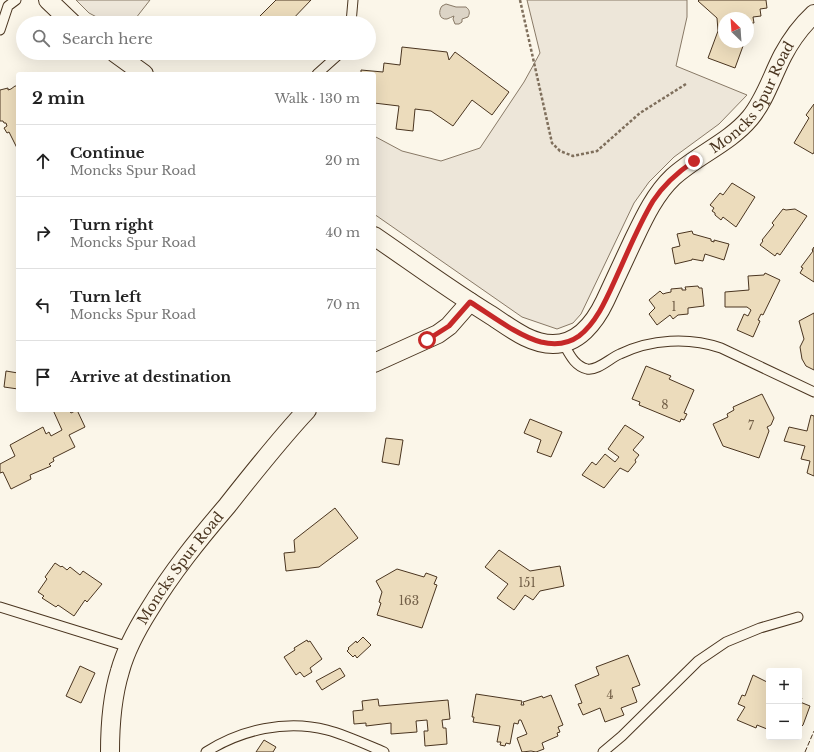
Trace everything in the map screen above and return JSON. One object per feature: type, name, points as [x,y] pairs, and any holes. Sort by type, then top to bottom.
[{"type":"street","points":[[48,0],[65,16]]},
{"type":"street","name":"Moncks Spur Road","points":[[563,343],[578,336],[595,318],[653,201],[662,188],[680,171],[724,141],[750,118],[760,104],[796,33],[814,14]]},
{"type":"street","points":[[125,60],[141,72]]},
{"type":"street","points":[[376,237],[470,302],[524,336],[552,344],[563,343]]},
{"type":"street","points":[[376,362],[438,334],[449,326],[470,302]]},
{"type":"street","name":"Moncks Spur Road","points":[[110,752],[111,722],[115,689],[120,669],[143,619],[180,563],[242,486],[305,412]]},
{"type":"lane","points":[[0,30],[8,6],[16,0]]},
{"type":"lane","points":[[352,16],[354,0]]},
{"type":"lane","points":[[319,72],[333,60]]},
{"type":"lane","points":[[563,343],[573,361],[588,369],[596,368],[620,354],[655,342],[676,341],[704,343],[721,348],[814,392]]},
{"type":"lane","points":[[0,607],[129,647]]},
{"type":"lane","points":[[603,752],[622,736],[698,661],[715,649],[726,642],[760,628],[798,617]]},
{"type":"lane","points":[[206,752],[232,738],[252,731],[274,727],[301,726],[326,730],[384,752]]},
{"type":"path","points":[[520,0],[552,143],[560,151],[573,156],[597,151],[640,113],[686,84]]},
{"type":"shaded area","points":[[76,0],[150,0],[137,16],[95,16],[89,13]]},
{"type":"shaded area","points":[[527,0],[687,0],[687,17],[676,66],[747,95],[719,124],[674,157],[649,182],[634,203],[581,314],[573,323],[557,329],[522,317],[376,215],[376,137],[402,151],[441,161],[480,148],[524,82],[540,53]]},
{"type":"shaded area","points":[[446,4],[456,7],[466,7],[469,12],[468,17],[462,19],[462,22],[459,24],[455,24],[453,19],[454,16],[447,19],[442,18],[440,15],[440,10],[442,6]]},
{"type":"building","points":[[276,0],[311,0],[296,16],[260,16]]},
{"type":"building","points":[[766,0],[767,8],[760,9],[761,16],[754,17],[754,12],[718,12],[718,31],[717,18],[698,1]]},
{"type":"building","points":[[718,31],[718,48],[742,48],[735,68],[708,58]]},
{"type":"building","points":[[402,47],[447,52],[449,60],[455,52],[509,92],[492,115],[472,100],[453,126],[431,111],[415,109],[413,131],[396,129],[399,106],[376,103],[376,72],[361,72],[361,70],[383,72],[384,63],[400,65]]},
{"type":"building","points":[[16,86],[16,146],[9,132],[7,133],[4,128],[7,126],[6,123],[0,121],[0,90],[8,88],[8,90]]},
{"type":"building","points":[[814,104],[813,154],[794,143],[809,118],[806,115]]},
{"type":"building","points":[[732,183],[755,197],[736,227],[723,217],[721,220],[715,215],[712,211],[714,208],[710,205],[720,193],[723,195]]},
{"type":"building","points":[[783,209],[795,209],[807,216],[780,255],[777,253],[775,256],[760,245],[763,241],[762,240],[774,225],[772,223]]},
{"type":"building","points":[[692,231],[693,234],[711,239],[711,241],[714,242],[714,240],[729,244],[724,260],[705,254],[703,261],[692,259],[675,264],[672,248],[680,246],[677,234]]},
{"type":"building","points":[[814,247],[814,282],[800,273],[803,268],[801,267],[813,251],[812,250]]},
{"type":"building","points":[[765,273],[780,280],[763,315],[761,314],[758,320],[760,321],[753,337],[737,330],[744,314],[748,316],[751,310],[747,307],[725,307],[725,292],[749,290],[748,276],[764,275]]},
{"type":"building","points":[[698,286],[699,288],[702,288],[704,306],[688,308],[688,314],[678,315],[673,319],[670,315],[657,325],[649,314],[655,308],[649,300],[660,291],[663,294],[671,292],[671,289],[682,288],[682,290],[686,290],[685,287]]},
{"type":"building","points":[[814,313],[814,370],[806,366],[802,359],[800,347],[804,339],[799,321]]},
{"type":"building","points":[[646,366],[671,376],[669,379],[694,390],[684,413],[687,414],[684,420],[681,419],[680,422],[639,405],[640,402],[632,399]]},
{"type":"building","points":[[6,371],[16,373],[16,389],[4,387]]},
{"type":"building","points":[[762,394],[774,418],[771,425],[767,427],[769,431],[759,458],[723,446],[713,424],[728,417],[727,414],[734,410],[733,407]]},
{"type":"building","points":[[54,412],[78,412],[85,427],[69,435],[75,447],[53,458],[54,461],[49,464],[51,466],[30,475],[31,479],[11,489],[3,472],[0,473],[0,464],[15,456],[10,445],[43,427],[46,434],[49,432],[51,436],[62,430]]},
{"type":"building","points":[[811,415],[814,416],[814,476],[807,473],[810,461],[801,459],[805,446],[784,441],[789,427],[807,431]]},
{"type":"building","points":[[530,419],[562,432],[551,457],[537,452],[541,440],[524,433]]},
{"type":"building","points":[[625,425],[644,437],[633,450],[639,455],[635,460],[636,462],[628,472],[620,468],[604,488],[582,475],[592,462],[596,465],[605,454],[615,462],[619,457],[608,449]]},
{"type":"building","points":[[386,438],[403,440],[399,465],[382,462]]},
{"type":"building","points":[[335,508],[358,538],[319,567],[286,571],[284,553],[295,552],[294,540]]},
{"type":"building","points":[[499,550],[530,571],[560,566],[564,586],[540,591],[533,600],[525,595],[514,610],[497,598],[508,584],[485,567]]},
{"type":"building","points":[[55,563],[67,570],[70,567],[80,575],[83,571],[102,584],[87,602],[85,600],[74,616],[58,605],[56,607],[42,598],[44,596],[38,592],[47,579],[45,577]]},
{"type":"building","points":[[397,569],[424,577],[426,573],[437,577],[434,584],[437,585],[422,628],[377,615],[381,603],[379,602],[382,592],[376,581]]},
{"type":"building","points":[[363,637],[371,645],[357,658],[355,655],[353,657],[347,651],[349,649],[348,648],[356,641],[357,643]]},
{"type":"building","points":[[307,640],[308,642],[310,641],[322,659],[310,668],[312,672],[304,677],[300,672],[296,675],[284,657],[295,650],[294,648]]},
{"type":"building","points":[[628,655],[640,685],[632,688],[637,702],[621,708],[624,715],[605,722],[600,708],[583,715],[578,704],[582,703],[575,685],[599,675],[596,667]]},
{"type":"building","points":[[80,666],[95,673],[81,703],[66,696]]},
{"type":"building","points":[[340,668],[345,676],[322,690],[316,681]]},
{"type":"building","points":[[753,675],[766,682],[766,729],[757,725],[756,728],[737,720],[745,707],[738,704],[742,695],[745,696]]},
{"type":"building","points":[[476,694],[522,701],[521,705],[524,705],[523,702],[542,696],[543,698],[551,695],[563,725],[558,727],[560,732],[557,733],[558,736],[542,743],[544,749],[536,752],[522,752],[517,738],[527,734],[521,720],[519,720],[518,724],[514,723],[510,744],[506,743],[505,746],[500,745],[501,742],[497,742],[500,726],[473,722],[474,717],[472,717]]},
{"type":"building","points":[[378,699],[379,706],[448,700],[450,719],[442,720],[443,728],[446,728],[447,744],[425,746],[424,731],[428,731],[427,720],[416,721],[417,732],[391,734],[391,723],[366,726],[366,723],[354,724],[353,711],[363,710],[362,701]]},
{"type":"building","points":[[802,703],[810,706],[802,726]]},
{"type":"building","points":[[264,740],[276,747],[273,752],[256,752]]},
{"type":"fence","points":[[805,752],[814,731]]},
{"type":"route","points":[[427,340],[449,326],[470,302],[524,336],[541,342],[552,344],[563,343],[578,336],[595,318],[603,304],[653,201],[662,188],[672,178],[694,161]]}]
